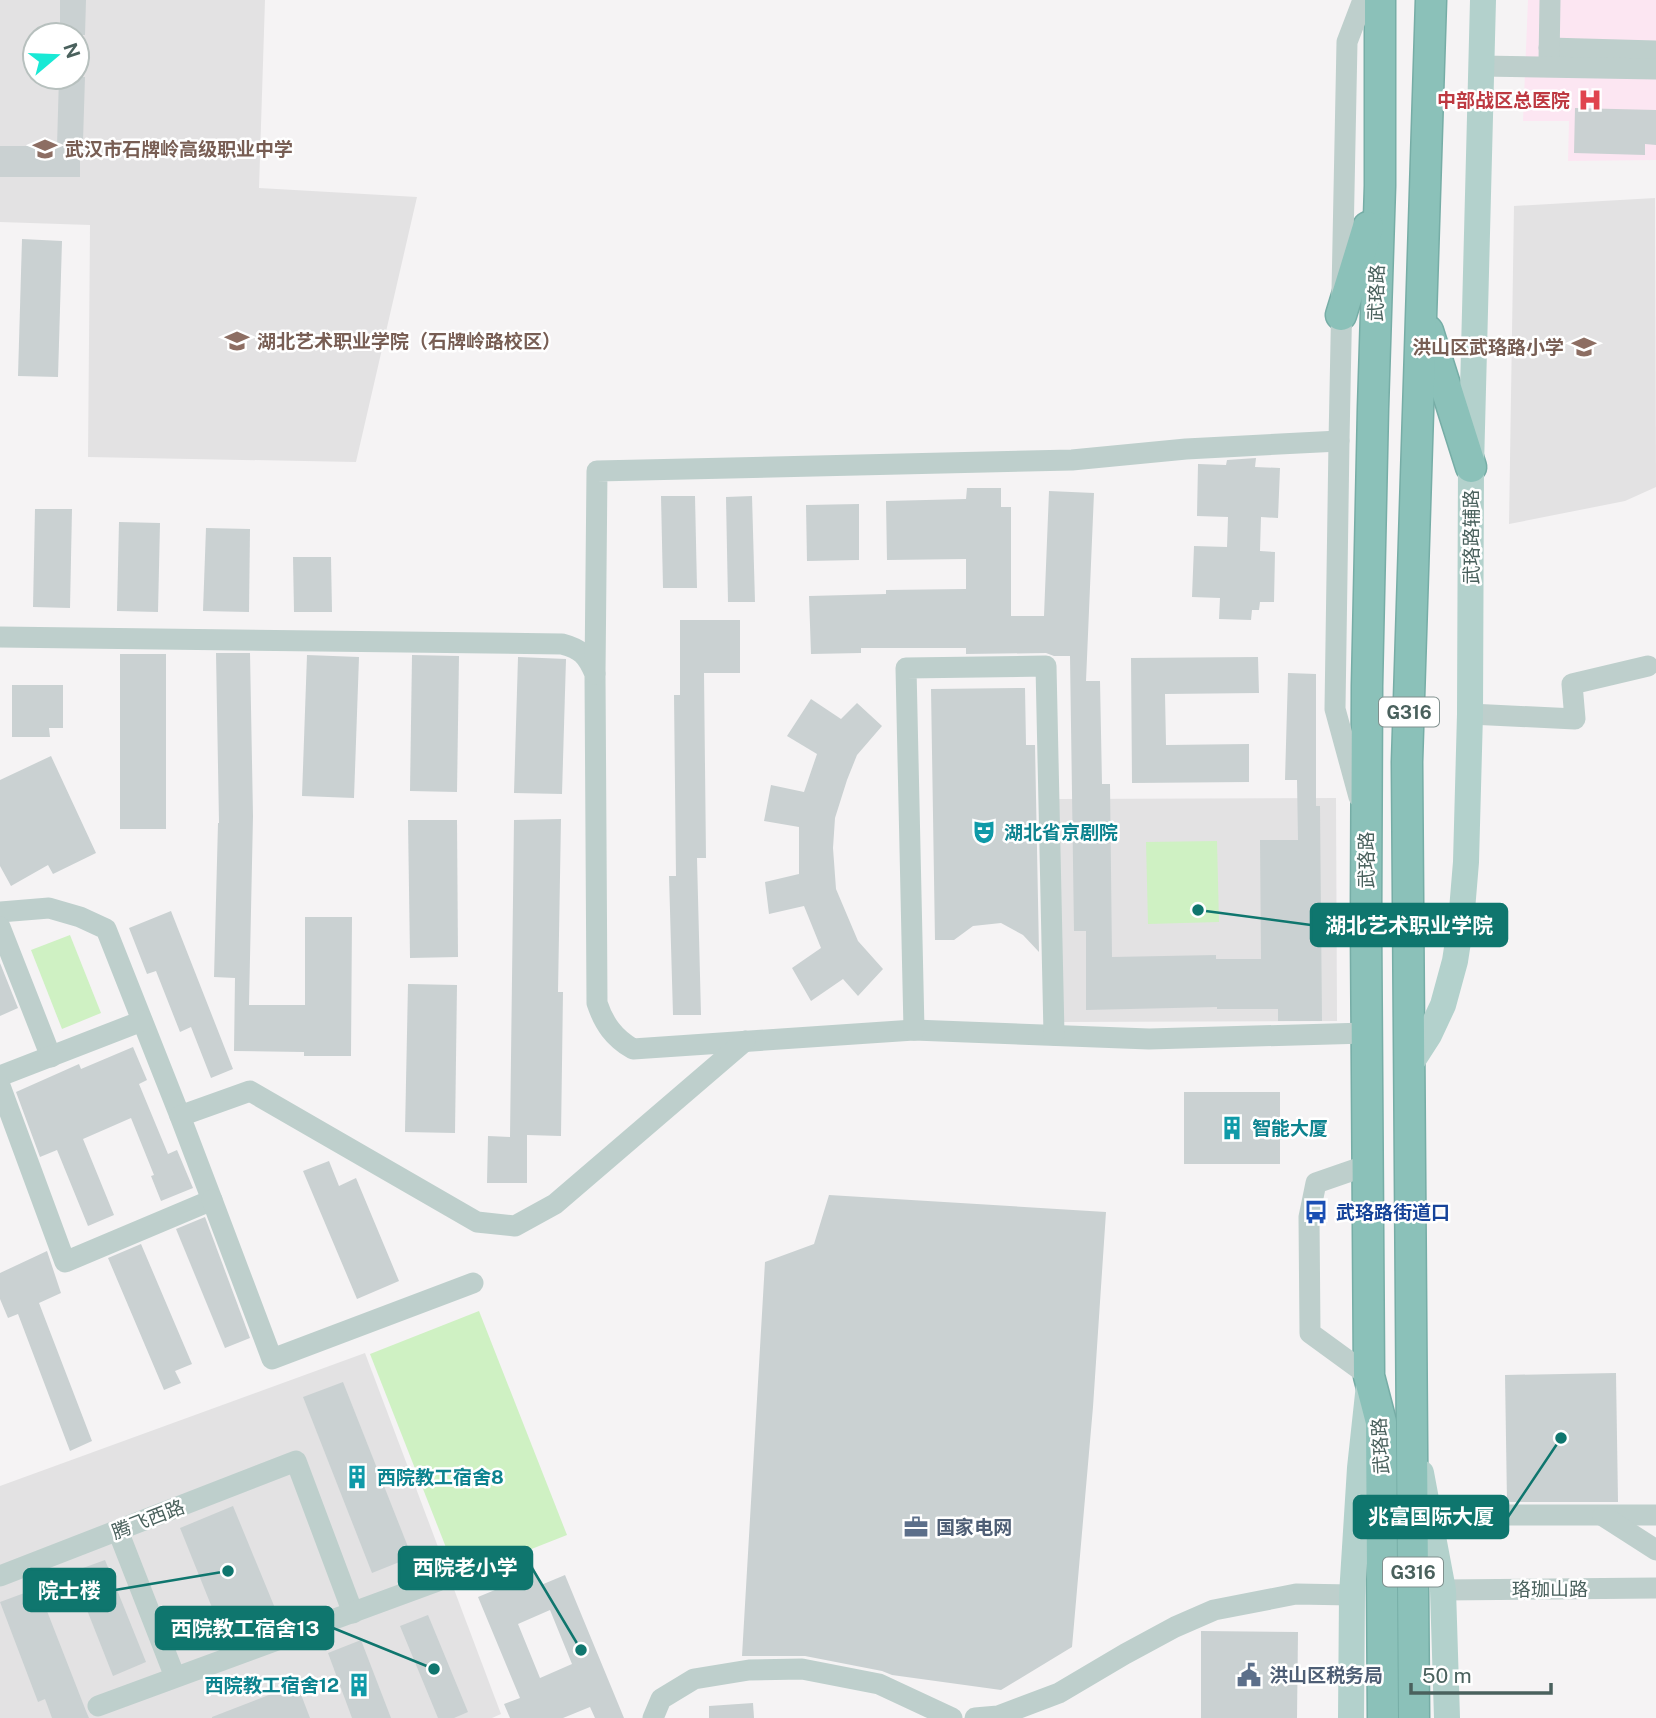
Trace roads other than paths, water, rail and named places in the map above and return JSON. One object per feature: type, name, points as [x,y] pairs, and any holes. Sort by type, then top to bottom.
[{"type":"highway","name":"武珞路","points":[[1380,0],[1380,186],[1367,686],[1366,1033],[1370,1376],[1381,1422],[1383,1718]]},
{"type":"highway","name":"武珞路","points":[[1414,1718],[1407,762],[1431,0]]},
{"type":"highway","points":[[1341,315],[1380,186]]},
{"type":"highway","points":[[1422,312],[1471,467]]},
{"type":"main road","name":"武珞路辅路","points":[[1411,1063],[1429,1035],[1443,1005],[1455,961],[1466,862],[1470,715],[1471,467],[1483,0]]},
{"type":"main road","points":[[1351,1718],[1352,1595],[1360,1468],[1370,1376]]},
{"type":"main road","points":[[1411,1425],[1443,1590],[1447,1718]]},
{"type":"street","points":[[1363,0],[1348,41],[1335,709],[1366,825]]},
{"type":"street","points":[[1549,58],[1550,0]]},
{"type":"street","points":[[1481,66],[1549,58],[1656,51]]},
{"type":"street","points":[[1549,58],[1656,69]]},
{"type":"street","points":[[1339,441],[1185,449],[1072,460],[597,471],[597,1003],[611,1032],[633,1049],[914,1030],[1149,1039],[1366,1033]]},
{"type":"street","points":[[0,637],[562,644],[577,648],[589,660],[595,674]]},
{"type":"street","points":[[914,1030],[906,668],[1046,666],[1054,1035]]},
{"type":"street","points":[[1470,715],[1575,719],[1572,684],[1648,666]]},
{"type":"street","points":[[0,912],[49,908],[106,929],[272,1359],[473,1283]]},
{"type":"street","points":[[0,927],[51,1057]]},
{"type":"street","points":[[0,1076],[142,1021]]},
{"type":"street","points":[[180,1116],[250,1091],[477,1222],[514,1226],[555,1204],[745,1041]]},
{"type":"street","points":[[0,1086],[65,1262],[212,1200]]},
{"type":"street","points":[[1368,1165],[1316,1183],[1309,1217],[1310,1333],[1370,1376]]},
{"type":"street","name":"腾飞西路","points":[[0,1576],[296,1461],[353,1613]]},
{"type":"street","points":[[1429,1516],[1656,1515]]},
{"type":"street","points":[[1603,1516],[1656,1550]]},
{"type":"street","points":[[118,1531],[175,1677]]},
{"type":"street","points":[[98,1706],[438,1581]]},
{"type":"street","name":"珞珈山路","points":[[1443,1590],[1656,1588]]},
{"type":"street","points":[[975,1718],[998,1716],[1059,1693],[1154,1638],[1214,1611],[1296,1594],[1352,1595]]},
{"type":"street","points":[[653,1718],[662,1699],[694,1679],[750,1670],[802,1670],[880,1684],[952,1718]]},
{"type":"place","name":"中部战区总医院","points":[[1590,100]]},
{"type":"place","name":"武汉市石牌岭高级职业中学","points":[[45,149]]},
{"type":"place","name":"湖北艺术职业学院（石牌岭路校区）","points":[[237,341]]},
{"type":"place","name":"洪山区武珞路小学","points":[[1584,347]]},
{"type":"place","name":"湖北省京剧院","points":[[984,832]]},
{"type":"place","name":"湖北艺术职业学院","points":[[1198,910]]},
{"type":"place","name":"智能大厦","points":[[1232,1128]]},
{"type":"place","name":"武珞路街道口","points":[[1316,1212]]},
{"type":"place","name":"兆富国际大厦","points":[[1561,1438]]},
{"type":"place","name":"西院教工宿舍8","points":[[357,1477]]},
{"type":"place","name":"国家电网","points":[[916,1527]]},
{"type":"place","name":"院士楼","points":[[228,1571]]},
{"type":"place","name":"西院老小学","points":[[581,1650]]},
{"type":"place","name":"西院教工宿舍13","points":[[434,1669]]},
{"type":"place","name":"洪山区税务局","points":[[1249,1675]]},
{"type":"place","name":"西院教工宿舍12","points":[[359,1685]]}]
